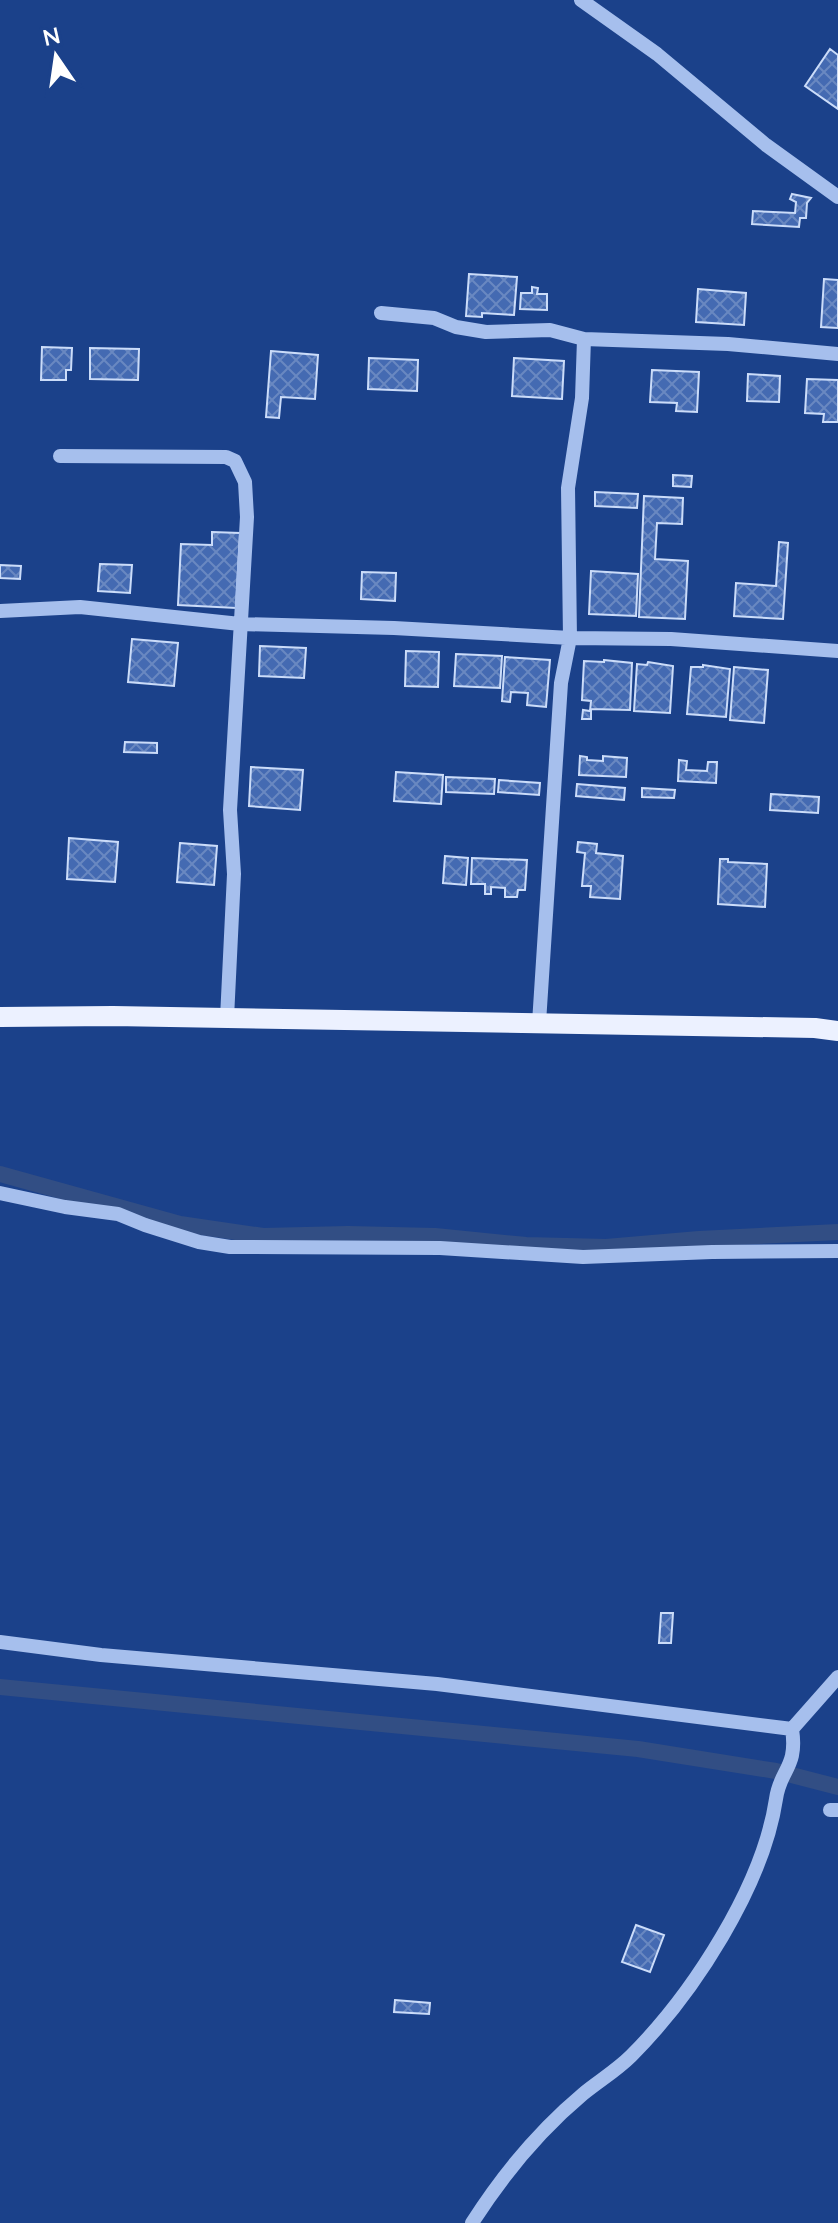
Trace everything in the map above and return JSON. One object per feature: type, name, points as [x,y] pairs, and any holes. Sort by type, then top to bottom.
[{"type":"main road","points":[[0,1017],[539,1023],[838,1031]]},
{"type":"street","points":[[581,0],[657,54],[766,145],[838,197]]},
{"type":"street","points":[[381,313],[434,318],[456,327],[486,332],[550,330],[584,339],[728,344],[838,354]]},
{"type":"street","points":[[539,1023],[561,683],[570,638],[568,488],[582,398],[584,339]]},
{"type":"street","points":[[60,456],[215,457],[235,461],[245,482],[245,578],[230,810],[234,874],[227,1018]]},
{"type":"street","points":[[0,611],[80,607],[240,624],[394,628],[570,638],[671,639],[838,651]]},
{"type":"street","points":[[0,1193],[118,1214],[199,1242],[230,1247],[440,1248],[583,1257],[838,1251]]},
{"type":"street","points":[[0,1642],[101,1655],[437,1684],[792,1729]]},
{"type":"street","points":[[792,1729],[838,1677]]},
{"type":"street","points":[[472,2223],[525,2152],[583,2094],[630,2057],[715,1949],[773,1823],[776,1794],[791,1765],[795,1747],[792,1729]]},
{"type":"building","points":[[830,49],[838,55],[838,109],[805,86]]},
{"type":"building","points":[[792,194],[811,198],[807,203],[806,218],[800,218],[799,227],[752,224],[753,211],[795,213],[796,202],[790,199]]},
{"type":"building","points":[[469,274],[517,277],[514,315],[482,313],[482,317],[466,316]]},
{"type":"building","points":[[824,279],[838,280],[838,328],[821,327]]},
{"type":"building","points":[[532,287],[538,288],[537,294],[547,294],[547,310],[520,309],[521,293],[532,293]]},
{"type":"building","points":[[698,289],[746,293],[744,325],[696,322]]},
{"type":"building","points":[[42,347],[72,348],[71,370],[66,370],[66,380],[41,380]]},
{"type":"building","points":[[90,348],[139,349],[138,380],[90,379]]},
{"type":"building","points":[[271,351],[318,355],[315,399],[281,397],[279,418],[266,417]]},
{"type":"building","points":[[369,358],[418,360],[417,391],[368,389]]},
{"type":"building","points":[[514,358],[564,361],[562,399],[512,396]]},
{"type":"building","points":[[652,370],[699,372],[697,412],[676,411],[677,403],[650,402]]},
{"type":"building","points":[[748,374],[780,376],[779,402],[747,401]]},
{"type":"building","points":[[807,379],[838,380],[838,422],[823,422],[824,414],[805,413]]},
{"type":"building","points":[[673,475],[692,476],[691,487],[673,486]]},
{"type":"building","points":[[595,492],[638,494],[637,508],[595,506]]},
{"type":"building","points":[[644,496],[683,498],[682,524],[657,523],[655,559],[688,561],[685,619],[639,617]]},
{"type":"building","points":[[212,532],[240,533],[236,608],[178,605],[181,544],[212,545]]},
{"type":"building","points":[[779,542],[788,543],[783,619],[734,616],[736,583],[776,586]]},
{"type":"building","points":[[100,564],[132,565],[130,593],[98,591]]},
{"type":"building","points":[[0,565],[21,566],[20,579],[0,578]]},
{"type":"building","points":[[591,571],[638,574],[636,616],[589,614]]},
{"type":"building","points":[[362,572],[396,573],[395,601],[361,599]]},
{"type":"building","points":[[132,639],[178,643],[174,686],[128,682]]},
{"type":"building","points":[[260,646],[306,648],[304,678],[259,676]]},
{"type":"building","points":[[406,651],[439,652],[438,687],[405,686]]},
{"type":"building","points":[[456,654],[502,656],[500,688],[454,686]]},
{"type":"building","points":[[505,657],[550,660],[546,707],[527,705],[528,693],[511,692],[510,702],[502,701]]},
{"type":"building","points":[[584,661],[632,663],[630,710],[591,709],[591,719],[582,719],[583,710],[590,711],[591,701],[582,700]]},
{"type":"building","points":[[648,662],[673,666],[670,713],[634,711],[637,664],[647,665]]},
{"type":"building","points":[[703,665],[730,669],[726,717],[687,714],[691,667]]},
{"type":"building","points":[[734,667],[768,670],[764,723],[730,720]]},
{"type":"building","points":[[125,742],[157,743],[157,753],[124,752]]},
{"type":"building","points":[[580,756],[587,757],[587,760],[603,761],[603,756],[627,758],[626,777],[579,775]]},
{"type":"building","points":[[679,760],[687,761],[686,770],[707,771],[708,762],[717,762],[716,783],[678,781]]},
{"type":"building","points":[[251,767],[303,770],[300,810],[249,806]]},
{"type":"building","points":[[396,772],[443,775],[441,804],[394,801]]},
{"type":"building","points":[[446,777],[495,779],[494,794],[446,792]]},
{"type":"building","points":[[499,780],[540,783],[539,795],[498,792]]},
{"type":"building","points":[[577,784],[625,788],[624,800],[576,796]]},
{"type":"building","points":[[642,788],[675,790],[674,798],[642,797]]},
{"type":"building","points":[[771,794],[819,797],[818,813],[770,810]]},
{"type":"building","points":[[69,838],[118,842],[115,882],[67,879]]},
{"type":"building","points":[[578,842],[597,844],[596,853],[623,856],[620,899],[590,897],[591,886],[582,886],[585,853],[577,852]]},
{"type":"building","points":[[180,843],[217,846],[214,885],[177,882]]},
{"type":"building","points":[[445,856],[468,858],[466,885],[443,883]]},
{"type":"building","points":[[472,858],[527,860],[525,890],[518,890],[517,897],[505,897],[505,888],[491,887],[491,894],[485,894],[485,884],[471,884]]},
{"type":"building","points":[[720,859],[767,864],[765,907],[718,904]]},
{"type":"building","points":[[661,1613],[673,1613],[671,1643],[659,1643]]},
{"type":"building","points":[[636,1925],[664,1935],[650,1972],[622,1962]]},
{"type":"building","points":[[395,2000],[430,2003],[429,2014],[394,2012]]},
{"type":"waterway","points":[[0,1174],[180,1224],[263,1236],[435,1236],[526,1245],[606,1247],[838,1232]]},
{"type":"waterway","points":[[0,1687],[638,1749],[776,1771],[838,1787]]}]
